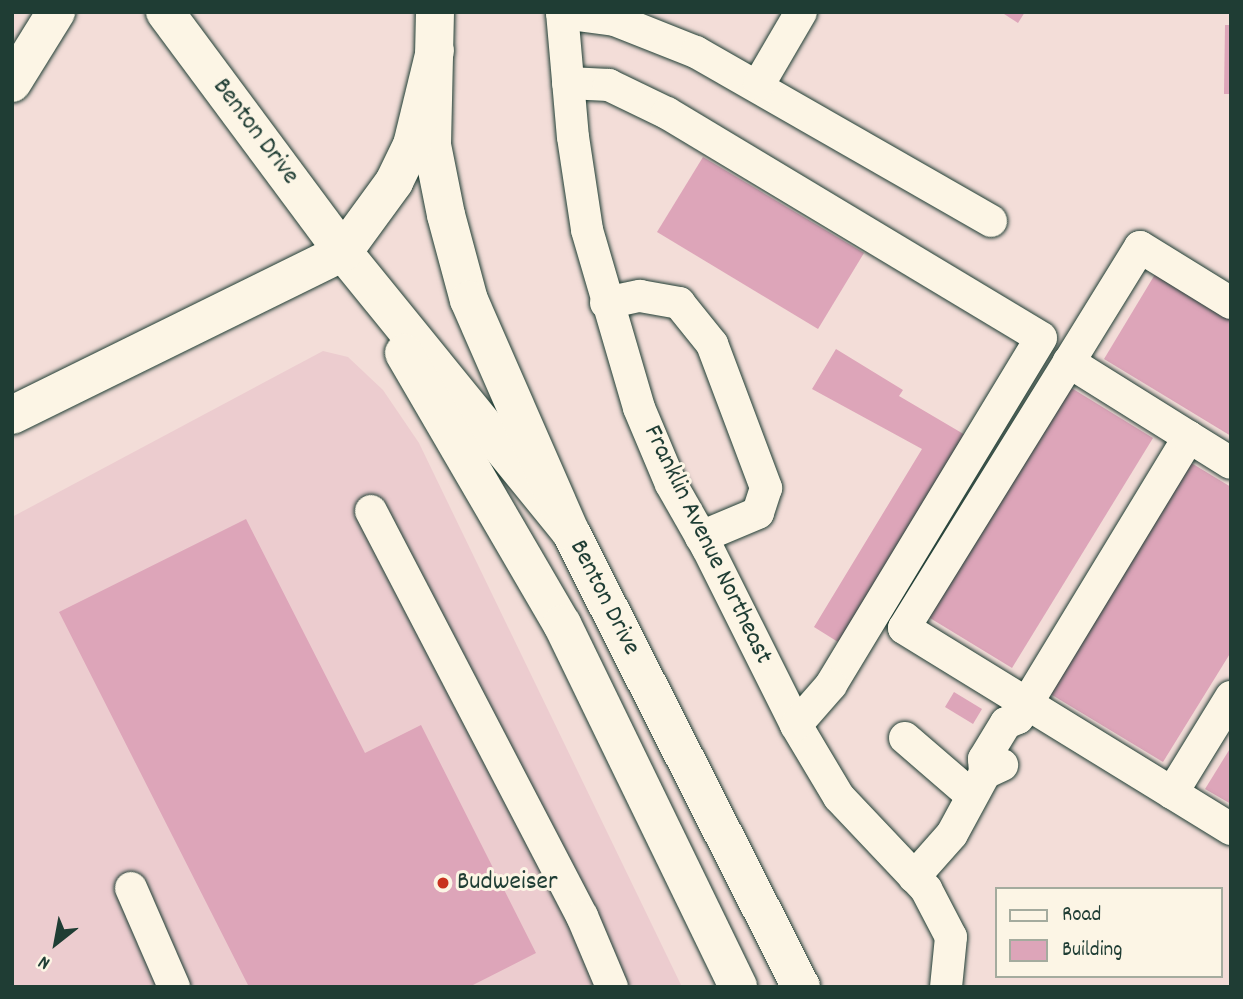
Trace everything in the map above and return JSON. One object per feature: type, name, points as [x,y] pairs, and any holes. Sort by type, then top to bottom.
[{"type":"main road","points":[[12,83],[56,12]]},
{"type":"main road","points":[[435,12],[432,145],[468,300],[570,530]]},
{"type":"main road","name":"Benton Drive","points":[[170,18],[343,252],[570,530],[801,987]]},
{"type":"main road","points":[[12,415],[343,252],[394,182],[412,145],[435,51]]},
{"type":"main road","name":"Benton Drive","points":[[343,252],[562,624],[737,987]]},
{"type":"street","points":[[759,84],[801,12]]},
{"type":"street","points":[[562,13],[615,20],[696,52],[759,84],[991,222]]},
{"type":"street","name":"Franklin Avenue Northeast","points":[[562,13],[587,230],[606,303],[645,421],[671,484],[702,537],[796,725],[838,797],[926,889],[951,937],[954,986]]},
{"type":"street","points":[[568,83],[609,85],[667,113],[1041,338],[831,685],[796,725]]},
{"type":"street","points":[[1231,303],[1140,247],[904,628],[1022,711],[1172,793],[1231,829]]},
{"type":"street","points":[[606,303],[640,296],[680,303],[712,345],[765,495],[758,513],[702,537]]},
{"type":"street","points":[[1069,362],[1231,463]]},
{"type":"street","points":[[914,877],[952,834],[978,784],[1000,768],[1022,732],[1022,711],[1189,437]]},
{"type":"street","points":[[371,511],[582,916],[612,987]]},
{"type":"street","points":[[1172,793],[1231,697]]},
{"type":"street","points":[[905,738],[978,784]]},
{"type":"street","points":[[131,888],[174,987]]},
{"type":"shaded area","points":[[323,351],[348,357],[383,390],[419,443],[682,987],[12,987],[12,517]]},
{"type":"building","points":[[1001,12],[1025,12],[1018,23]]},
{"type":"building","points":[[1225,25],[1231,25],[1231,94],[1224,94]]},
{"type":"building","points":[[703,157],[864,253],[818,329],[657,232]]},
{"type":"building","points":[[1157,271],[1231,316],[1231,436],[1104,359]]},
{"type":"building","points":[[836,349],[903,390],[899,396],[972,439],[846,647],[814,627],[922,449],[812,389]]},
{"type":"building","points":[[1065,384],[1153,438],[1012,668],[925,615]]},
{"type":"building","points":[[1188,461],[1231,487],[1231,652],[1163,762],[1047,692]]},
{"type":"building","points":[[246,519],[365,753],[421,725],[536,953],[469,987],[249,987],[59,612]]},
{"type":"building","points":[[954,692],[982,709],[973,724],[945,707]]},
{"type":"building","points":[[1231,747],[1231,804],[1205,789]]},
{"type":"place","name":"Budweiser","points":[[443,883]]}]
